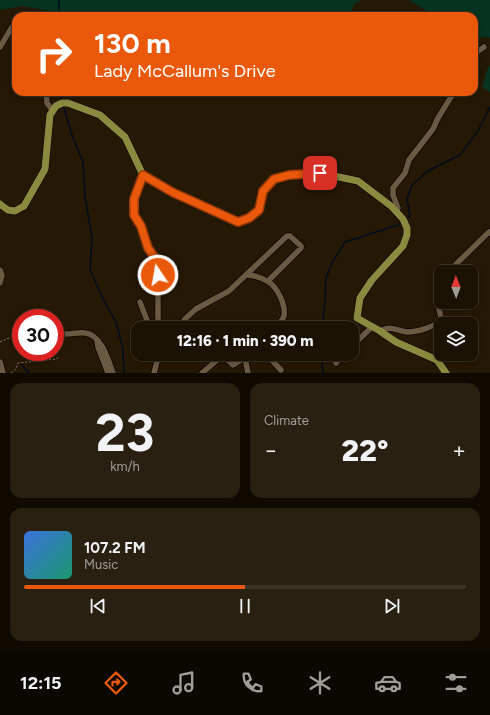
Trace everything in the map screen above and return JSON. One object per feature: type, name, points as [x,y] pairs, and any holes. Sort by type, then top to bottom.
[{"type":"main road","points":[[0,204],[8,210],[15,211],[24,206],[45,169],[50,115],[54,109],[62,103],[68,102],[100,115],[124,137],[143,175],[172,192],[238,222],[249,218],[259,210],[263,191],[274,179],[289,175],[320,173],[358,181],[396,211],[403,219],[407,228],[407,235],[403,246],[372,280],[360,298],[357,318],[396,342],[437,360],[446,373]]},
{"type":"street","points":[[0,47],[12,28]]},
{"type":"street","points":[[478,51],[484,47]]},
{"type":"street","points":[[46,96],[47,103],[54,109]]},
{"type":"street","points":[[396,211],[398,208],[393,195],[393,188],[405,173],[409,160],[433,129],[452,96]]},
{"type":"street","points":[[143,175],[134,199],[134,215],[141,226],[148,248],[158,262],[158,321]]},
{"type":"street","points":[[455,265],[489,233]]},
{"type":"street","points":[[183,321],[196,309],[229,291],[287,236],[290,236],[301,246],[301,248],[268,281]]},
{"type":"street","points":[[0,270],[2,275],[0,283]]},
{"type":"street","points":[[246,275],[251,275],[268,281],[278,291],[284,306],[284,317],[281,321]]},
{"type":"street","points":[[140,302],[147,321]]},
{"type":"street","points":[[380,331],[390,328],[411,332],[428,328],[437,324],[441,318],[439,309]]},
{"type":"street","points":[[359,339],[372,327]]},
{"type":"street","points":[[66,334],[84,333],[92,335],[102,345],[113,373]]},
{"type":"street","points":[[97,340],[98,347],[108,373]]},
{"type":"street","points":[[154,373],[157,361]]},
{"type":"street","points":[[202,373],[216,361]]},
{"type":"street","points":[[229,361],[233,365],[239,361]]},
{"type":"street","points":[[246,361],[248,373]]},
{"type":"street","points":[[273,361],[282,370]]},
{"type":"street","points":[[0,362],[3,373]]},
{"type":"path","points":[[0,342],[12,337]]},
{"type":"path","points":[[11,373],[16,369],[18,364],[41,361]]},
{"type":"green space","points":[[0,0],[362,0],[354,4],[351,12],[51,12],[22,6],[0,10]]},
{"type":"green space","points":[[408,0],[490,0],[490,38],[478,38],[478,12],[429,12]]},
{"type":"green space","points":[[490,66],[490,92],[482,87],[488,67]]},
{"type":"waterway","points":[[59,0],[59,12]]},
{"type":"waterway","points":[[60,96],[62,102]]},
{"type":"waterway","points":[[63,105],[72,135],[83,162],[85,197],[92,238],[90,269],[100,293],[116,322],[123,349],[124,373]]},
{"type":"waterway","points":[[405,220],[410,216],[407,199],[412,185],[428,171],[460,155],[478,131],[490,107]]},
{"type":"waterway","points":[[323,321],[326,278],[332,263],[345,242],[398,225],[402,222]]},
{"type":"waterway","points":[[322,361],[323,373]]},
{"type":"waterway","points":[[22,365],[29,373]]},
{"type":"route","points":[[158,275],[158,262],[148,248],[141,226],[134,215],[134,199],[143,175],[172,192],[238,222],[249,218],[259,210],[263,191],[274,179],[289,175],[320,173]]}]
